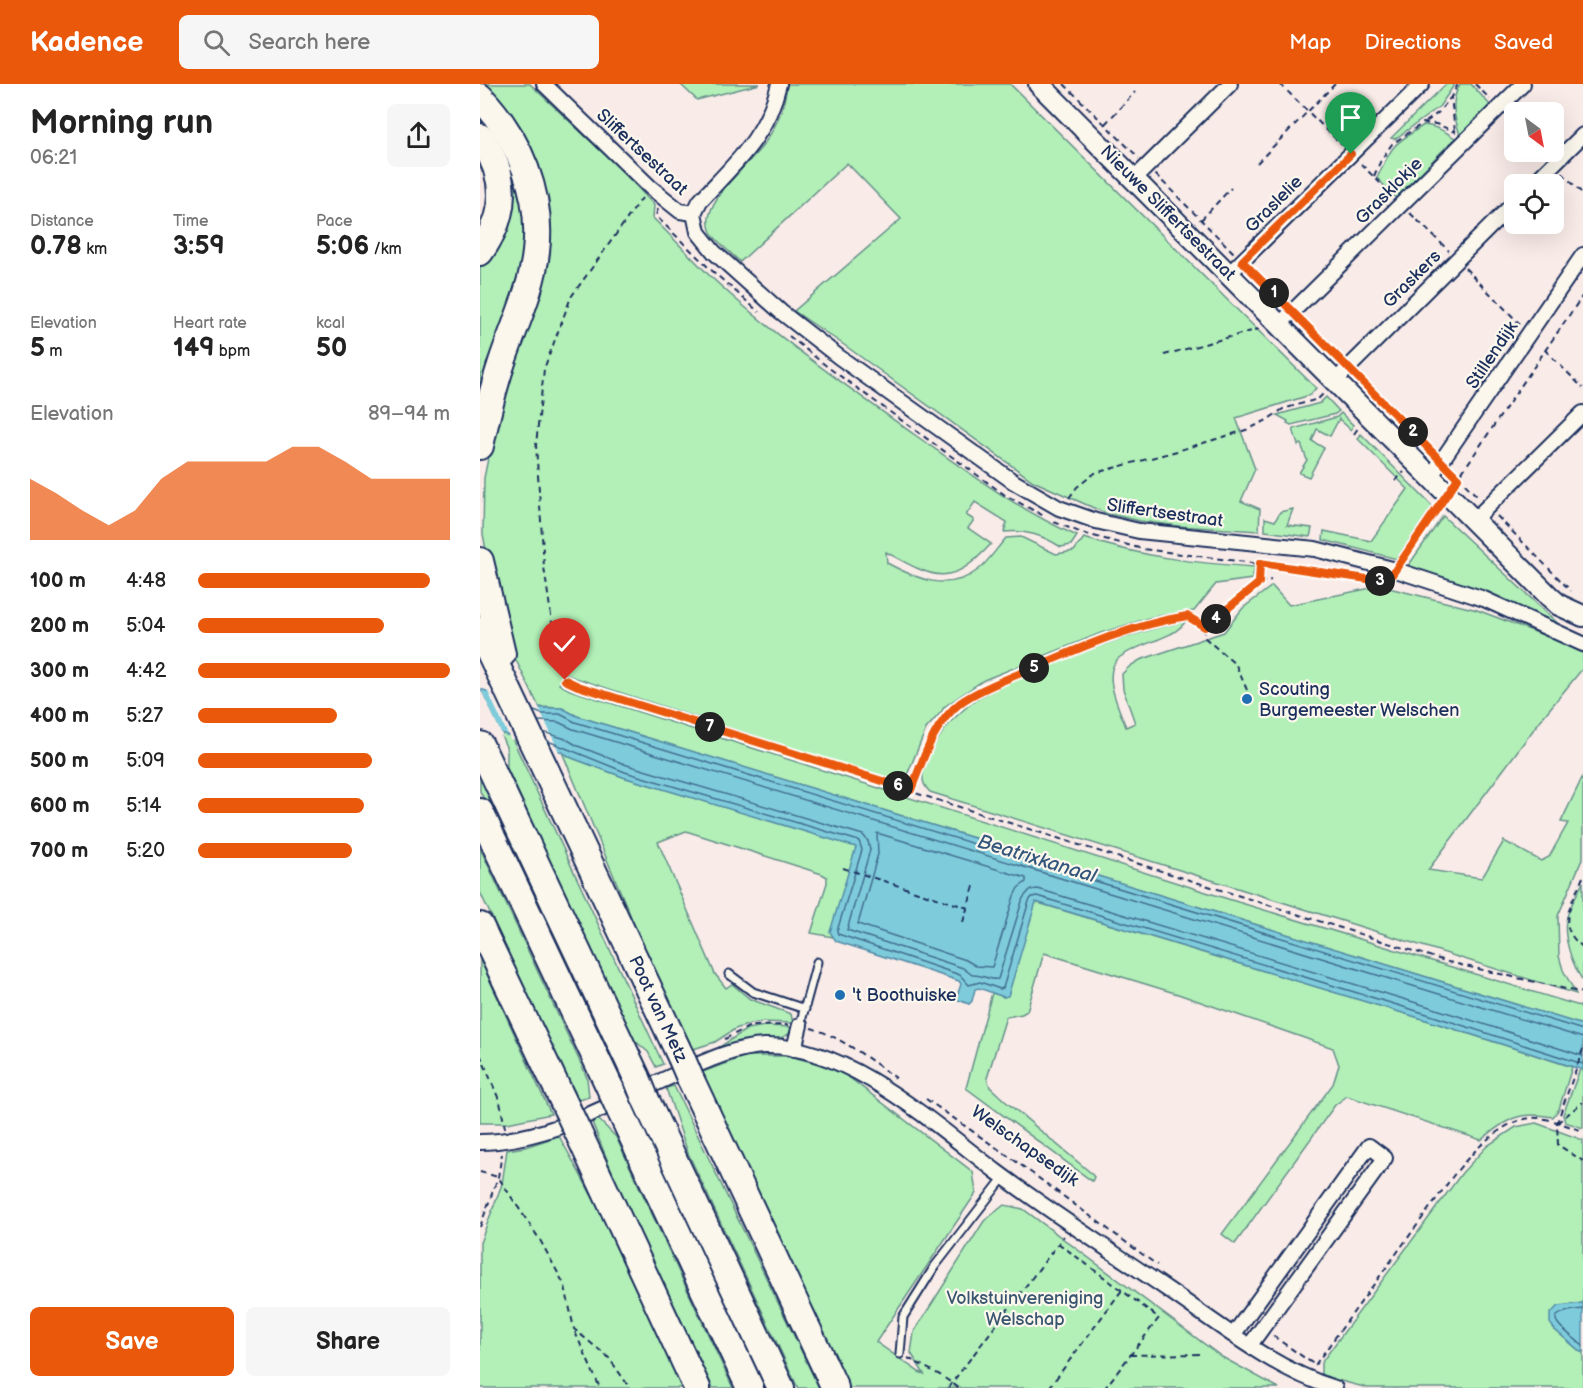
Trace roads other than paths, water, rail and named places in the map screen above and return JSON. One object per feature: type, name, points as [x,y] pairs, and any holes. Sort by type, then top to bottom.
[{"type":"highway","points":[[480,97],[503,125],[521,159],[532,190],[537,227],[536,255],[529,285],[502,363],[480,446]]},
{"type":"highway","points":[[480,137],[496,167],[501,183],[502,201],[498,220],[480,252]]},
{"type":"highway","points":[[480,561],[499,638],[507,690]]},
{"type":"highway","name":"Poot van Metz","points":[[480,631],[835,1388]]},
{"type":"highway","points":[[480,745],[781,1388]]},
{"type":"highway","points":[[480,812],[750,1388]]},
{"type":"highway","points":[[480,926],[697,1388]]},
{"type":"street","name":"Sliffertsestraat","points":[[544,84],[650,187],[680,211],[694,213]]},
{"type":"street","name":"Sliffertsestraat","points":[[779,84],[770,115],[757,140],[700,201],[694,213],[698,232],[714,252],[781,312],[838,357],[1014,482],[1059,508],[1096,521],[1138,531],[1315,549],[1396,570],[1484,598],[1583,644]]},
{"type":"street","name":"Nieuwe Sliffertsestraat","points":[[1039,84],[1141,173],[1236,268],[1279,321],[1342,374],[1481,513],[1550,597],[1559,605],[1580,608]]},
{"type":"street","points":[[1141,173],[1230,84]]},
{"type":"street","name":"Graslelie","points":[[1236,268],[1422,84]]},
{"type":"street","name":"Grasklokje","points":[[1279,321],[1459,138],[1523,84]]},
{"type":"street","points":[[1543,174],[1583,135]]},
{"type":"street","name":"Graskers","points":[[1342,374],[1504,213]]},
{"type":"street","name":"Stillendijk","points":[[1437,469],[1583,255]]},
{"type":"street","points":[[1481,513],[1583,413]]},
{"type":"street","points":[[794,1049],[800,1025]]},
{"type":"street","name":"Welschapsedijk","points":[[480,1142],[504,1135],[541,1134],[676,1074],[737,1050],[766,1046],[813,1053],[836,1061],[889,1091],[1004,1177],[1234,1335],[1311,1381],[1335,1388]]},
{"type":"street","points":[[1234,1335],[1369,1146],[1385,1158],[1250,1345]]},
{"type":"lane","points":[[800,1025],[817,962]]},
{"type":"lane","points":[[729,974],[753,992],[805,1009]]},
{"type":"lane","name":"Welschapsedijk","points":[[900,1354],[903,1317],[935,1266],[1004,1177]]},
{"type":"water","name":"Beatrixkanaal","points":[[480,689],[542,708],[562,708],[577,716],[1583,1025],[1583,1070],[1036,902],[1008,996],[1004,997],[979,988],[975,989],[969,1004],[956,999],[961,984],[959,981],[836,941],[830,932],[856,847],[623,777],[562,752],[500,733]]},
{"type":"water","points":[[1583,1303],[1583,1351],[1581,1352],[1555,1330],[1550,1323],[1550,1314],[1558,1306]]},
{"type":"place","name":"Scouting Burgemeester Welschen","points":[[1247,699]]},
{"type":"place","name":"'t Boothuiske","points":[[840,995]]},
{"type":"park label","name":"Volkstuinvereniging Welschap","points":[[1025,1308]]}]
